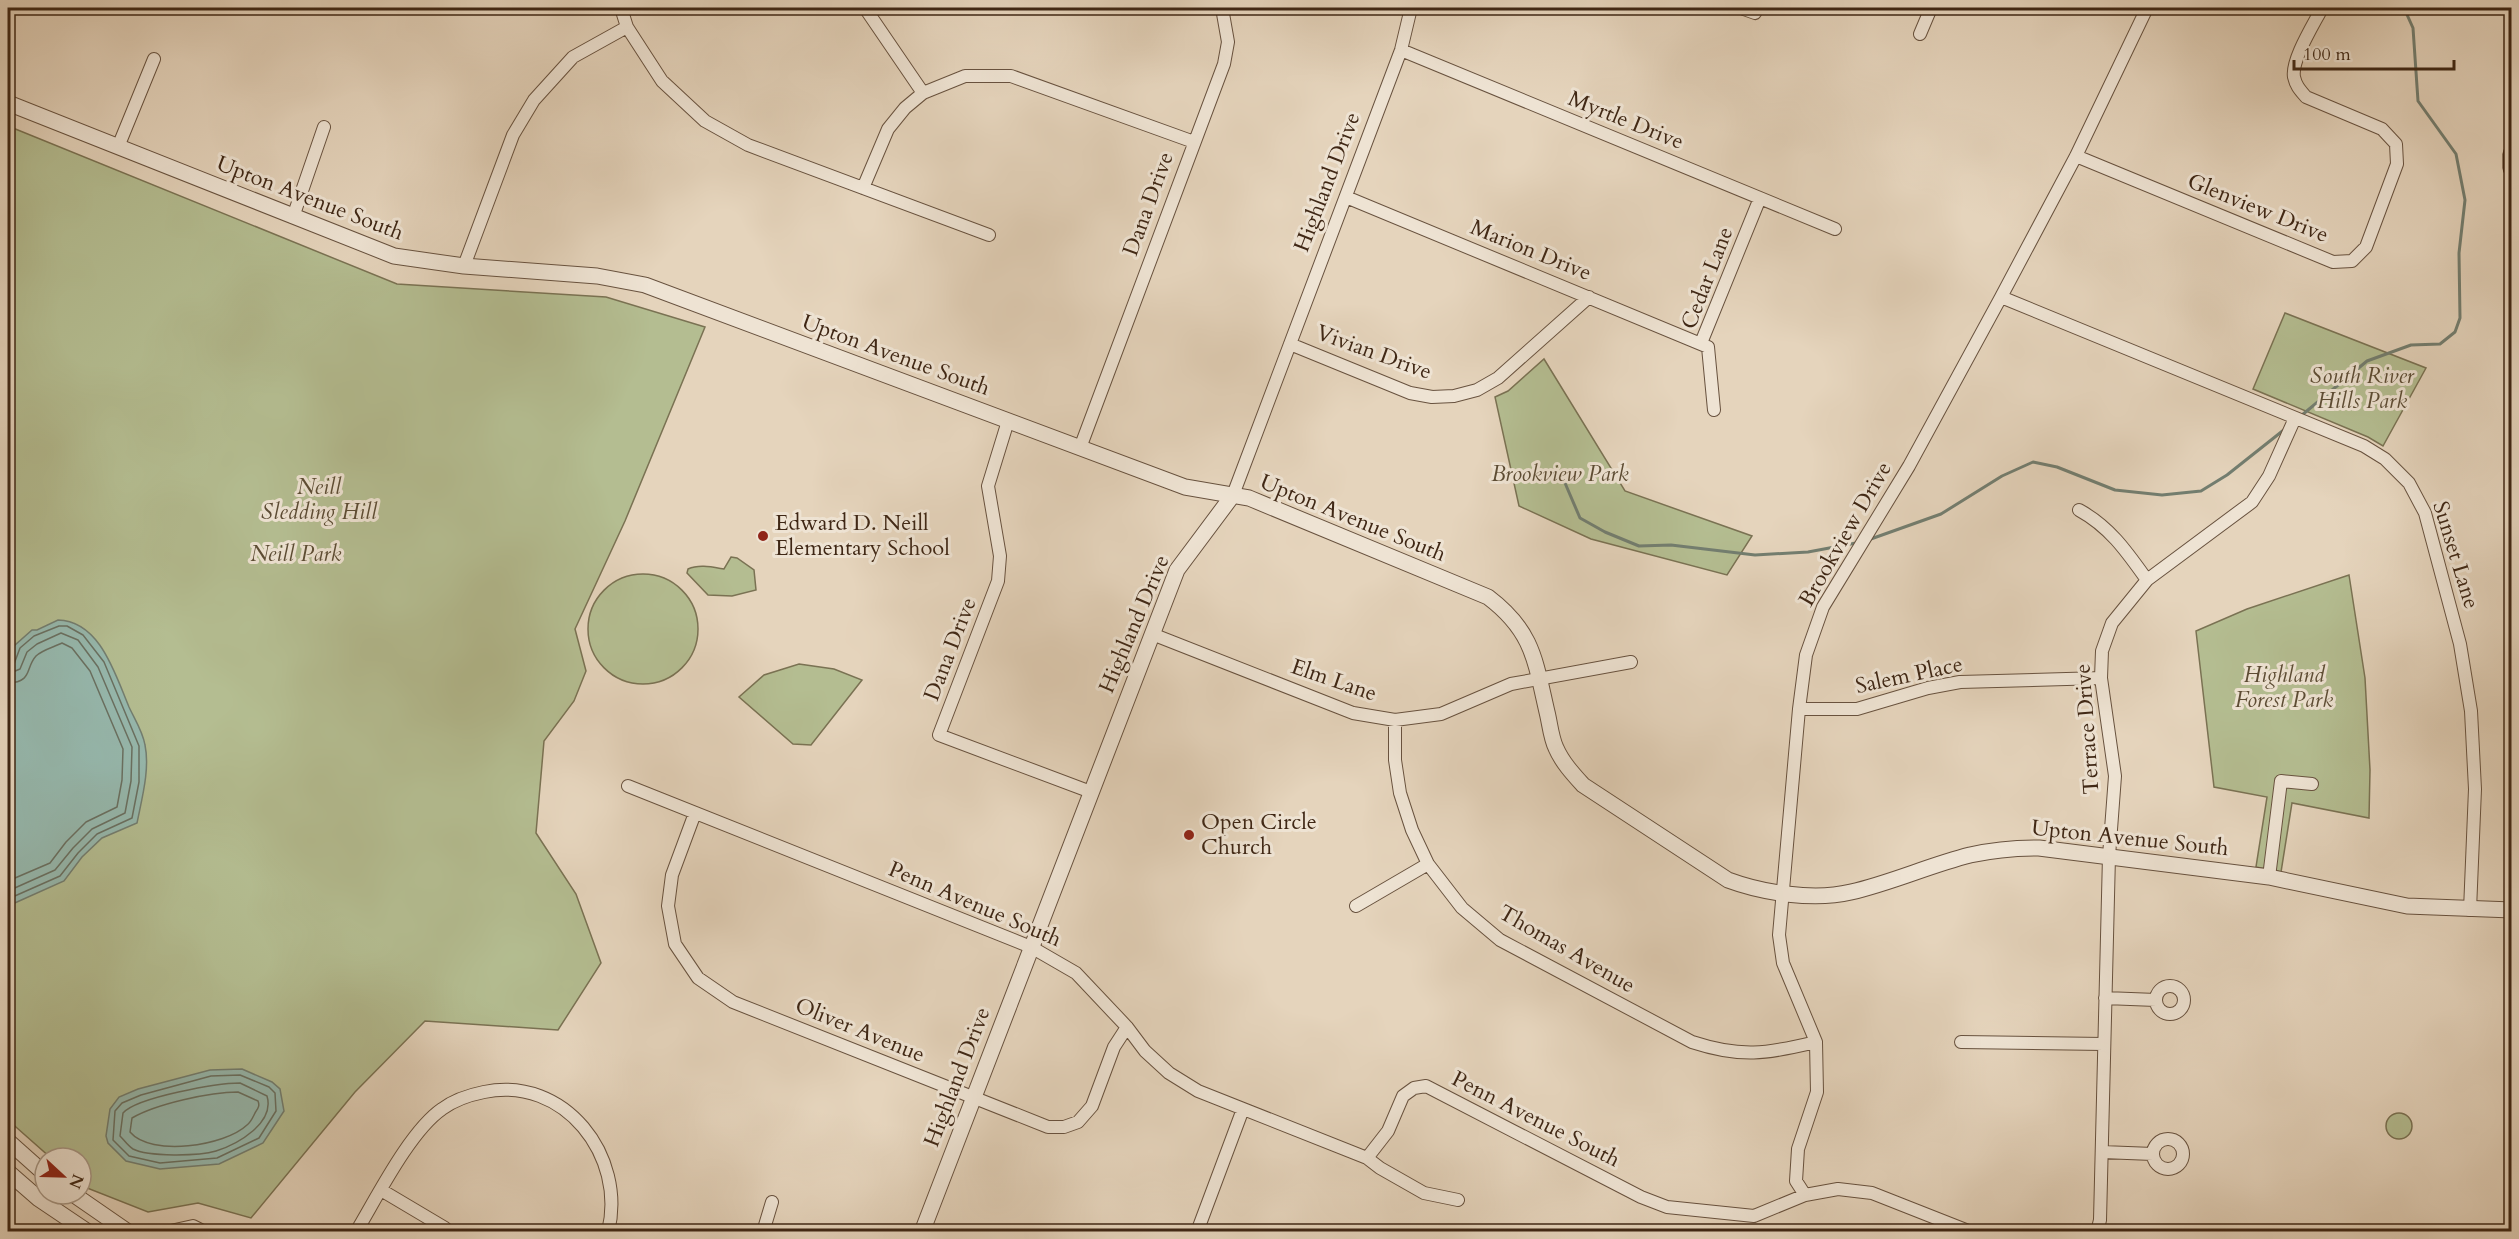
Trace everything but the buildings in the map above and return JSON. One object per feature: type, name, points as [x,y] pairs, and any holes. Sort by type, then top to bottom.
[{"type":"main road","points":[[2511,154],[2511,168]]},
{"type":"street","points":[[621,8],[627,27],[662,81],[705,121],[748,145],[989,235]]},
{"type":"street","points":[[865,8],[923,93]]},
{"type":"street","name":"Dana Drive","points":[[1080,448],[1224,64],[1228,42],[1222,8]]},
{"type":"street","name":"Highland Drive","points":[[922,1232],[1177,570],[1233,495],[1401,50],[1411,8]]},
{"type":"street","points":[[1741,8],[1756,10]]},
{"type":"street","points":[[1920,33],[1931,8]]},
{"type":"street","name":"Brookview Drive","points":[[1804,1195],[1796,1181],[1798,1149],[1817,1092],[1816,1042],[1783,963],[1779,935],[1806,655],[1823,608],[1909,466],[2001,297],[2076,156],[2147,8]]},
{"type":"street","name":"Glenview Drive","points":[[2076,156],[2333,262],[2352,261],[2366,247],[2390,185],[2397,164],[2396,144],[2382,129],[2306,97],[2297,87],[2293,74],[2295,62],[2322,8]]},
{"type":"street","points":[[464,266],[513,135],[534,100],[573,57],[627,27]]},
{"type":"street","name":"Myrtle Drive","points":[[1401,50],[1835,229]]},
{"type":"street","points":[[118,147],[154,59]]},
{"type":"street","points":[[863,188],[888,129],[905,108],[923,93],[965,76],[1011,76],[1194,142]]},
{"type":"street","name":"Upton Avenue South","points":[[8,103],[394,256],[464,266],[597,276],[645,285],[1185,487],[1250,498],[1488,597],[1507,612],[1522,630],[1531,648],[1555,747],[1567,768],[1583,785],[1728,880],[1753,889],[1823,895],[1850,893],[1969,856],[2004,849],[2039,848],[2269,877],[2407,906],[2511,910]]},
{"type":"street","points":[[293,217],[324,127]]},
{"type":"street","name":"Marion Drive","points":[[1346,197],[1701,343]]},
{"type":"street","name":"Cedar Lane","points":[[1714,410],[1708,347],[1701,343],[1760,198]]},
{"type":"street","name":"Vivian Drive","points":[[1290,344],[1410,393],[1432,397],[1454,396],[1477,390],[1498,378],[1589,297]]},
{"type":"street","name":"Sunset Lane","points":[[2001,297],[2364,446],[2385,459],[2409,483],[2425,513],[2460,644],[2471,711],[2475,789],[2470,910]]},
{"type":"street","name":"Terrace Drive","points":[[2097,1232],[2100,1221],[2109,856],[2115,776],[2101,678],[2103,651],[2112,623],[2147,580],[2252,502],[2270,476],[2295,418]]},
{"type":"street","name":"Dana Drive","points":[[1008,421],[988,486],[1000,556],[998,581],[939,735],[1091,792]]},
{"type":"street","points":[[2079,510],[2098,520],[2119,540],[2147,580]]},
{"type":"street","name":"Elm Lane","points":[[1152,634],[1353,713],[1395,720],[1441,714],[1511,684],[1631,662]]},
{"type":"street","name":"Salem Place","points":[[1799,709],[1857,710],[1929,687],[1960,682],[2101,678]]},
{"type":"street","name":"Thomas Avenue","points":[[1395,720],[1395,760],[1400,793],[1412,830],[1428,864],[1462,908],[1500,940],[1692,1042],[1719,1051],[1748,1054],[1775,1052],[1816,1042]]},
{"type":"street","points":[[2269,877],[2281,781],[2312,784]]},
{"type":"street","name":"Penn Avenue South","points":[[628,786],[1031,947],[1076,973],[1127,1028],[1145,1052],[1169,1073],[1198,1091],[1367,1158],[1388,1131],[1403,1096],[1414,1088],[1426,1086],[1641,1197],[1667,1207],[1754,1216],[1804,1195],[1838,1189],[1872,1192],[1971,1232]]},
{"type":"street","name":"Oliver Avenue","points":[[695,813],[672,875],[668,906],[675,944],[698,978],[733,1002],[1048,1126],[1064,1127],[1078,1122],[1092,1106],[1114,1047],[1127,1028]]},
{"type":"street","points":[[1356,906],[1428,864]]},
{"type":"street","points":[[2105,998],[2156,1000]]},
{"type":"street","points":[[1961,1042],[2104,1044]]},
{"type":"street","points":[[356,1232],[423,1125],[443,1107],[467,1096],[496,1090],[525,1091],[552,1101],[577,1118],[593,1138],[606,1164],[612,1193],[608,1232]]},
{"type":"street","points":[[1197,1232],[1243,1109]]},
{"type":"street","points":[[8,1141],[33,1163]]},
{"type":"street","points":[[2102,1152],[2153,1154]]},
{"type":"street","points":[[1367,1158],[1424,1193],[1458,1200]]},
{"type":"street","points":[[8,1172],[39,1199],[88,1232]]},
{"type":"street","points":[[381,1190],[445,1228]]},
{"type":"street","points":[[763,1232],[772,1202]]},
{"type":"street","points":[[90,1206],[128,1232]]},
{"type":"street","points":[[166,1232],[194,1226],[205,1232]]},
{"type":"green space","name":"Neill Park","points":[[8,126],[397,284],[606,297],[705,327],[625,521],[575,629],[586,671],[574,701],[544,741],[536,833],[576,894],[601,963],[558,1030],[425,1021],[355,1092],[251,1218],[198,1203],[148,1212],[93,1190],[93,1146],[37,1146],[8,1120]]},
{"type":"green space","name":"South River Hills Park","points":[[2285,313],[2426,368],[2383,446],[2368,437],[2253,389]]},
{"type":"green space","name":"Brookview Park","points":[[1544,359],[1625,491],[1752,536],[1727,575],[1591,539],[1519,506],[1495,397],[1508,391]]},
{"type":"green space","points":[[731,557],[737,558],[754,570],[756,590],[732,596],[708,595],[687,573],[688,569],[706,566],[724,569]]},
{"type":"green space","points":[[643,574],[664,578],[682,590],[694,608],[698,629],[694,650],[682,668],[664,680],[643,684],[622,680],[604,668],[592,650],[588,629],[592,608],[604,590],[622,578]]},
{"type":"green space","name":"Highland Forest Park","points":[[2349,575],[2365,678],[2370,770],[2369,818],[2292,803],[2281,872],[2256,867],[2267,797],[2214,787],[2196,631],[2247,609]]},
{"type":"green space","points":[[799,664],[834,669],[862,680],[811,745],[793,744],[739,697],[764,675]]},
{"type":"green space","points":[[2399,1113],[2408,1117],[2412,1126],[2408,1135],[2399,1139],[2390,1135],[2386,1126],[2390,1117]]},
{"type":"water","points":[[58,620],[73,623],[85,629],[95,639],[111,665],[144,740],[147,764],[143,794],[137,823],[102,838],[82,857],[64,881],[8,906],[8,672],[14,646],[32,630]]},
{"type":"water","points":[[242,1069],[272,1082],[280,1089],[284,1111],[263,1143],[219,1164],[160,1169],[126,1161],[108,1143],[106,1136],[110,1109],[119,1097],[138,1089],[210,1070]]},
{"type":"waterway","points":[[2302,415],[2367,361],[2411,345],[2440,344],[2455,332],[2460,318],[2459,253],[2465,200],[2456,154],[2418,101],[2413,28],[2404,8]]},
{"type":"waterway","points":[[1868,540],[1941,514],[2002,476],[2033,462],[2057,467],[2115,490],[2162,495],[2201,491],[2227,475],[2285,429]]},
{"type":"waterway","points":[[1565,483],[1580,518],[1605,532],[1639,546],[1671,545],[1755,555],[1808,552],[1856,543]]},
{"type":"place","name":"Edward D. Neill Elementary School","points":[[763,536]]},
{"type":"place","name":"Open Circle Church","points":[[1189,835]]},
{"type":"park label","name":"Neill Sledding Hill","points":[[319,500]]}]
